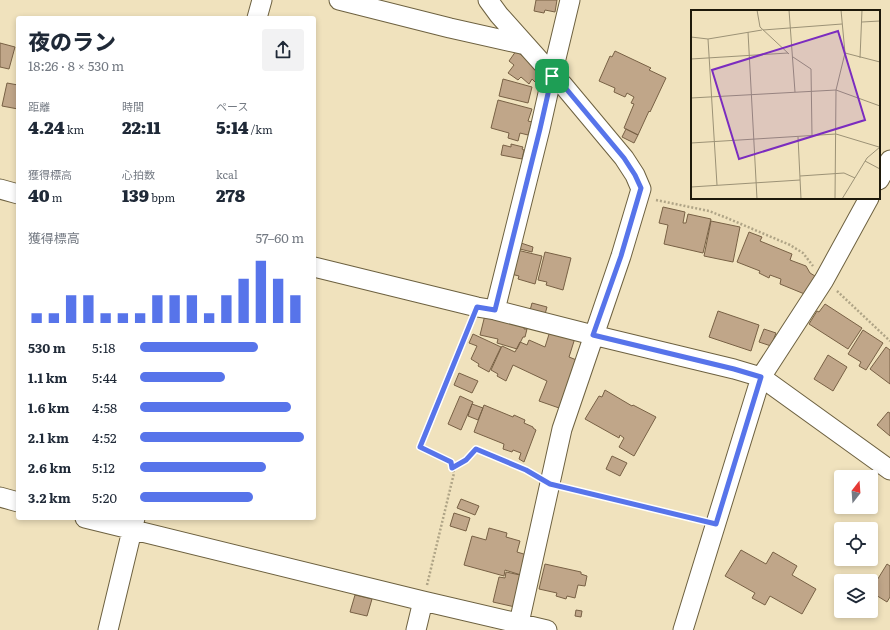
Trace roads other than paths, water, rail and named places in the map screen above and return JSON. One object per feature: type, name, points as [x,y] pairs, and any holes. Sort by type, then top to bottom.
[{"type":"street","points":[[258,16],[262,0]]},
{"type":"street","points":[[339,0],[450,28],[526,45]]},
{"type":"street","points":[[488,0],[499,15],[563,85],[624,158],[641,188],[621,256],[562,428],[519,623]]},
{"type":"street","points":[[486,309],[540,129],[570,0]]},
{"type":"street","points":[[880,178],[890,160]]},
{"type":"street","points":[[0,189],[16,193]]},
{"type":"street","points":[[683,630],[761,377],[824,280],[868,199]]},
{"type":"street","points":[[316,267],[734,369],[761,377],[890,470]]},
{"type":"street","points":[[0,497],[16,501]]},
{"type":"street","points":[[101,520],[134,524],[423,601],[547,630]]},
{"type":"street","points":[[108,630],[134,524]]},
{"type":"street","points":[[416,630],[423,601]]}]
